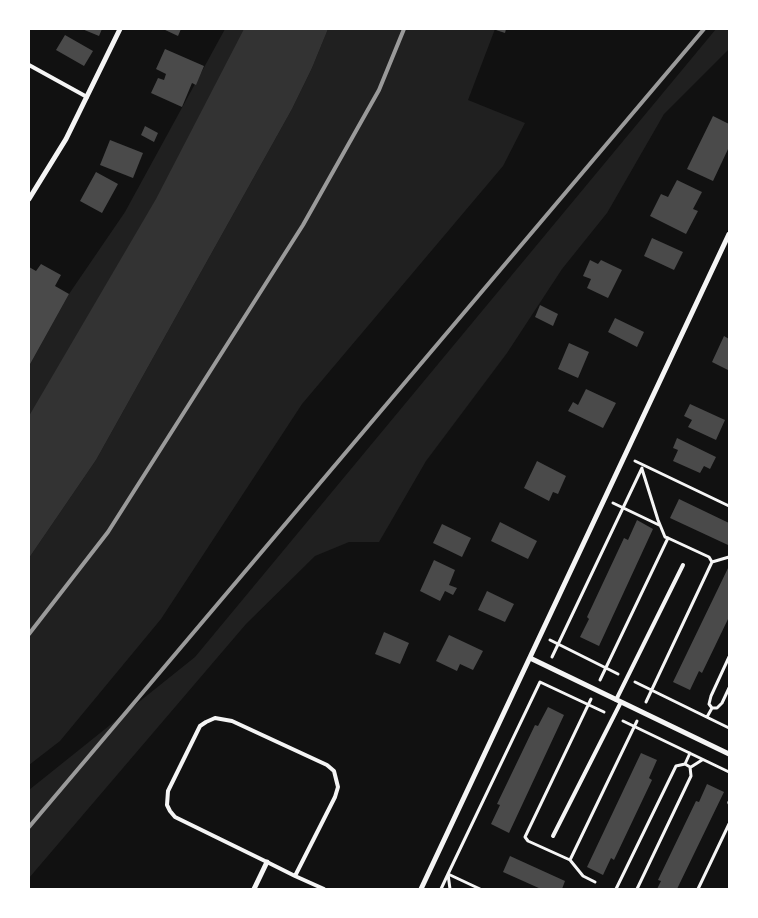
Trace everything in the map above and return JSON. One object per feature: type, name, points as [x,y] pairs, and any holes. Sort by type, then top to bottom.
[{"type":"street","points":[[29,199],[66,139],[120,29]]},
{"type":"street","points":[[421,889],[729,234]]},
{"type":"street","points":[[530,658],[729,754]]},
{"type":"street","points":[[254,889],[267,862]]},
{"type":"lane","points":[[29,65],[87,97]]},
{"type":"lane","points":[[553,836],[614,717],[618,701],[683,565]]},
{"type":"lane","points":[[295,876],[335,797],[338,787],[334,771],[328,765],[232,721],[215,718],[206,722],[200,726],[168,791],[167,805],[170,811],[175,817],[295,876],[324,889]]},
{"type":"path","points":[[625,456],[641,466],[729,506]]},
{"type":"path","points":[[441,889],[623,508],[641,466]]},
{"type":"path","points":[[641,466],[660,525],[665,537],[668,538]]},
{"type":"path","points":[[605,499],[660,525]]},
{"type":"path","points":[[712,562],[729,557]]},
{"type":"path","points":[[712,708],[709,704],[711,696],[729,657]]},
{"type":"path","points":[[540,682],[729,772]]},
{"type":"path","points":[[712,708],[717,708],[722,703],[729,688]]},
{"type":"path","points":[[708,718],[712,708]]},
{"type":"path","points":[[685,764],[690,753]]},
{"type":"path","points":[[690,767],[703,759]]},
{"type":"path","points":[[616,889],[676,766],[685,764],[690,767]]},
{"type":"path","points":[[636,889],[691,776],[690,767]]},
{"type":"path","points":[[698,889],[729,824]]},
{"type":"path","points":[[570,860],[583,876],[595,882]]},
{"type":"path","points":[[448,874],[450,889]]},
{"type":"path","points":[[448,874],[480,889]]},
{"type":"shaded area","points":[[225,29],[251,29],[204,124],[29,421],[29,366],[69,294],[125,212]]},
{"type":"shaded area","points":[[244,29],[328,29],[292,109],[96,460],[29,558],[29,416],[156,199]]},
{"type":"shaded area","points":[[328,29],[495,29],[468,100],[525,123],[503,166],[302,404],[161,619],[60,741],[29,765],[29,558],[96,460],[292,109]]},
{"type":"shaded area","points":[[716,29],[729,29],[729,49],[664,114],[607,213],[562,269],[507,353],[426,461],[379,542],[349,542],[315,556],[246,624],[29,878],[29,790],[195,657]]},
{"type":"building","points":[[82,29],[102,29],[99,36]]},
{"type":"building","points":[[163,29],[181,29],[178,36]]},
{"type":"building","points":[[493,29],[506,29],[505,33]]},
{"type":"building","points":[[65,35],[93,51],[84,66],[56,50]]},
{"type":"building","points":[[165,49],[204,66],[196,85],[192,83],[182,107],[151,93],[158,78],[164,80],[166,74],[156,69]]},
{"type":"building","points":[[713,116],[729,124],[729,147],[713,181],[687,169]]},
{"type":"building","points":[[145,126],[158,133],[154,142],[141,135]]},
{"type":"building","points":[[110,140],[143,153],[133,178],[100,165]]},
{"type":"building","points":[[96,172],[118,184],[102,213],[80,201]]},
{"type":"building","points":[[677,180],[702,192],[693,209],[698,211],[686,234],[650,216],[661,194],[668,197]]},
{"type":"building","points":[[652,238],[683,252],[674,270],[644,256]]},
{"type":"building","points":[[590,260],[598,264],[601,260],[622,270],[608,298],[587,288],[591,279],[583,276]]},
{"type":"building","points":[[41,264],[61,275],[55,286],[69,294],[29,366],[29,267],[36,271]]},
{"type":"building","points":[[540,305],[558,314],[553,326],[535,317]]},
{"type":"building","points":[[615,318],[644,332],[637,347],[608,332]]},
{"type":"building","points":[[724,336],[729,339],[728,370],[712,362]]},
{"type":"building","points":[[569,343],[589,352],[578,378],[558,369]]},
{"type":"building","points":[[586,389],[616,403],[603,428],[568,411],[573,402],[578,405]]},
{"type":"building","points":[[690,404],[725,420],[716,440],[688,427],[692,420],[684,416]]},
{"type":"building","points":[[677,438],[716,457],[710,469],[704,466],[700,473],[673,461],[678,450],[673,448]]},
{"type":"building","points":[[537,461],[566,476],[558,494],[553,492],[549,501],[524,488]]},
{"type":"building","points":[[679,499],[729,523],[728,545],[670,518]]},
{"type":"building","points":[[637,520],[653,529],[599,646],[580,637],[589,619],[587,617],[624,538],[628,540]]},
{"type":"building","points":[[500,522],[537,541],[528,559],[491,541]]},
{"type":"building","points":[[442,524],[471,538],[462,557],[433,543]]},
{"type":"building","points":[[434,560],[455,570],[449,585],[457,588],[453,595],[445,591],[440,601],[420,591]]},
{"type":"building","points":[[729,566],[729,617],[702,673],[699,671],[690,690],[673,682]]},
{"type":"building","points":[[487,591],[514,604],[505,622],[478,610]]},
{"type":"building","points":[[384,632],[409,643],[400,664],[375,654]]},
{"type":"building","points":[[449,635],[483,651],[473,670],[460,664],[457,671],[436,661]]},
{"type":"building","points":[[548,707],[564,715],[509,833],[491,824],[500,805],[497,804],[535,725],[538,726]]},
{"type":"building","points":[[641,753],[657,760],[649,778],[652,780],[614,860],[611,858],[603,875],[587,867]]},
{"type":"building","points":[[707,784],[724,792],[677,889],[657,889],[661,881],[658,880],[696,801],[699,802]]},
{"type":"building","points":[[510,856],[565,881],[562,889],[541,889],[503,872]]},
{"type":"railway","points":[[29,634],[108,532],[303,225],[379,90],[404,29]]},
{"type":"railway","points":[[29,827],[704,29]]}]
